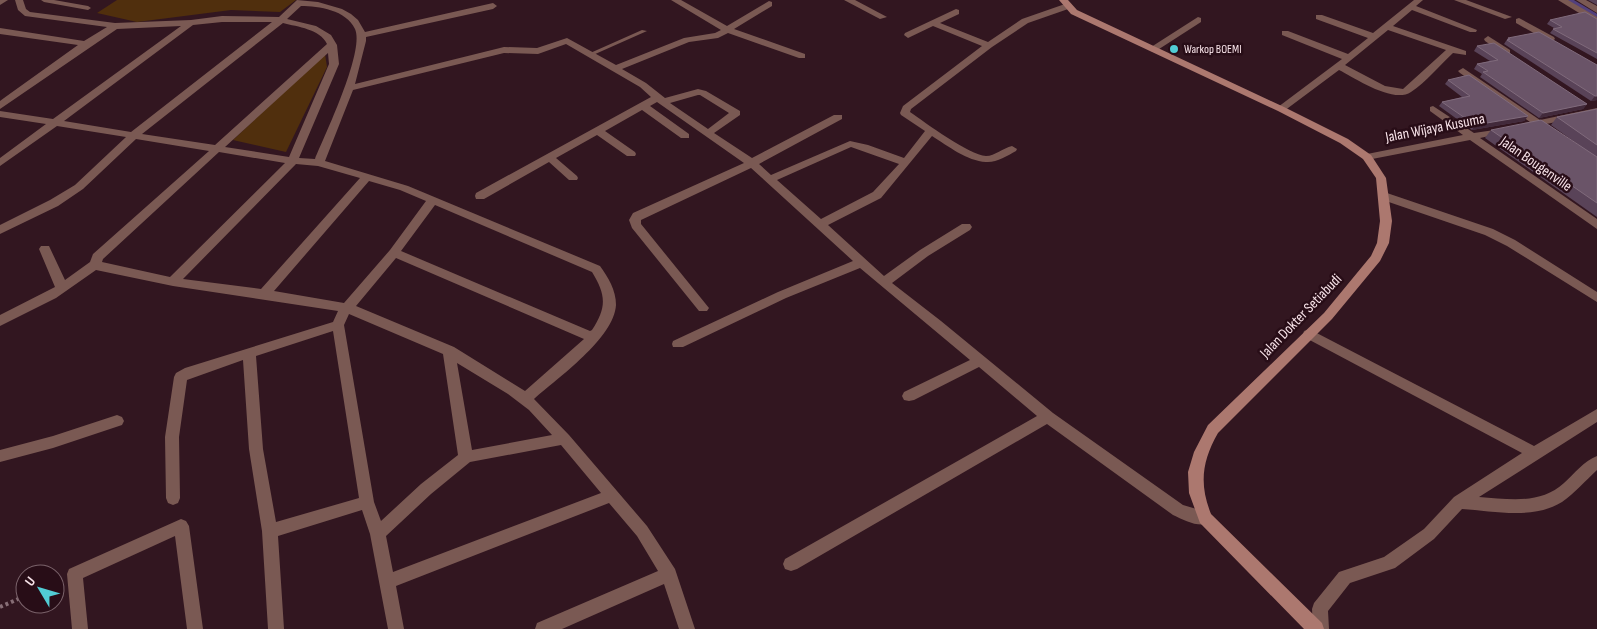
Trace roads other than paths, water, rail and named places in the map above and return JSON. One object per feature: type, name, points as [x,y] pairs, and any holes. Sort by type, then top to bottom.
[{"type":"main road","name":"Jalan Dokter Setiabudi","points":[[1065,3],[1074,12],[1282,109],[1344,141],[1367,157],[1381,178],[1386,222],[1376,258],[1344,298],[1219,422],[1196,461],[1194,481],[1199,504],[1205,518],[1316,629]]},
{"type":"street","points":[[0,2],[4,0]]},
{"type":"street","points":[[19,0],[22,10],[28,14],[115,26],[251,18],[281,20],[313,28],[328,37],[332,45],[334,64],[293,161],[173,282]]},
{"type":"street","points":[[316,3],[330,0]]},
{"type":"street","points":[[675,0],[728,30],[802,56]]},
{"type":"street","points":[[848,0],[883,18]]},
{"type":"street","points":[[1282,109],[1388,27],[1419,0]]},
{"type":"street","points":[[1458,0],[1508,16]]},
{"type":"street","points":[[1562,0],[1597,21]]},
{"type":"street","points":[[1580,0],[1597,10]]},
{"type":"street","points":[[0,230],[68,195],[134,135],[281,20],[300,2],[316,3],[345,13],[357,26],[362,35],[349,88],[319,163]]},
{"type":"street","points":[[1012,149],[985,159],[931,131],[905,114],[906,108],[989,45],[1030,19],[1065,3]]},
{"type":"street","points":[[616,68],[687,40],[709,38],[728,30],[769,4]]},
{"type":"street","points":[[362,35],[493,6]]},
{"type":"street","points":[[1410,7],[1473,30]]},
{"type":"street","points":[[908,36],[956,12]]},
{"type":"street","points":[[1319,17],[1375,37]]},
{"type":"street","points":[[1153,49],[1198,20]]},
{"type":"street","points":[[1519,20],[1558,43]]},
{"type":"street","points":[[0,163],[191,23]]},
{"type":"street","points":[[933,23],[989,45]]},
{"type":"street","points":[[2,102],[115,26]]},
{"type":"street","points":[[1388,27],[1463,53]]},
{"type":"street","points":[[0,31],[86,44]]},
{"type":"street","points":[[1286,33],[1349,58]]},
{"type":"street","points":[[1488,39],[1519,60]]},
{"type":"street","points":[[349,88],[504,50],[538,51],[568,41],[616,68],[752,163],[884,283],[937,324],[1048,417],[1178,510],[1192,516],[1205,518]]},
{"type":"street","points":[[0,321],[62,288],[96,264],[98,257],[332,45]]},
{"type":"street","points":[[1338,66],[1386,90],[1400,93],[1406,91],[1452,49]]},
{"type":"street","points":[[1463,72],[1553,134]]},
{"type":"street","points":[[480,196],[643,106],[661,100],[698,92],[703,93],[736,113],[708,133]]},
{"type":"street","points":[[1581,101],[1597,111]]},
{"type":"street","points":[[643,106],[685,136]]},
{"type":"street","name":"Jalan Bougenville","points":[[1433,109],[1597,226]]},
{"type":"street","name":"Jalan Wijaya Kusuma","points":[[1367,157],[1597,111]]},
{"type":"street","points":[[0,114],[293,161],[319,163],[404,188],[596,270],[603,279],[609,293],[609,308],[594,338],[525,399]]},
{"type":"street","points":[[703,308],[636,225],[635,220],[637,216],[752,163],[838,117]]},
{"type":"street","points":[[598,131],[631,154]]},
{"type":"street","points":[[819,224],[877,196],[931,131]]},
{"type":"street","points":[[771,179],[850,144],[864,147],[906,163]]},
{"type":"street","points":[[550,158],[573,178]]},
{"type":"street","points":[[264,294],[366,178]]},
{"type":"street","points":[[1384,196],[1489,232],[1511,243],[1597,298]]},
{"type":"street","points":[[396,629],[378,534],[367,502],[338,325],[342,314],[394,253],[432,201]]},
{"type":"street","points":[[884,283],[924,253],[966,227]]},
{"type":"street","points":[[45,249],[62,288]]},
{"type":"street","points":[[394,253],[594,338]]},
{"type":"street","points":[[678,344],[782,295],[862,262]]},
{"type":"street","points":[[96,264],[102,268],[173,282],[264,294],[348,308],[449,351],[525,399],[564,439],[613,495],[642,531],[669,574],[687,629]]},
{"type":"street","points":[[173,498],[172,437],[181,377],[190,372],[338,325]]},
{"type":"street","points":[[1309,334],[1534,453]]},
{"type":"street","points":[[449,351],[466,457]]},
{"type":"street","points":[[249,354],[256,448],[270,531],[276,629]]},
{"type":"street","points":[[909,396],[980,361]]},
{"type":"street","points":[[1322,629],[1320,609],[1345,577],[1389,563],[1429,534],[1459,502],[1597,415]]},
{"type":"street","points":[[792,564],[1048,417]]},
{"type":"street","points":[[0,456],[53,442],[117,420]]},
{"type":"street","points":[[378,534],[426,490],[466,457],[564,439]]},
{"type":"street","points":[[1459,502],[1531,506],[1551,501],[1597,462]]},
{"type":"street","points":[[388,581],[613,495]]},
{"type":"street","points":[[270,531],[367,502]]},
{"type":"street","points":[[80,629],[75,574],[181,526],[195,629]]},
{"type":"street","points":[[543,629],[669,574]]},
{"type":"lane","points":[[44,0],[88,8]]},
{"type":"lane","points":[[591,54],[644,31]]},
{"type":"waterway","points":[[1570,0],[1597,16]]},
{"type":"place","name":"Warkop BOEMI","points":[[1174,49]]}]
